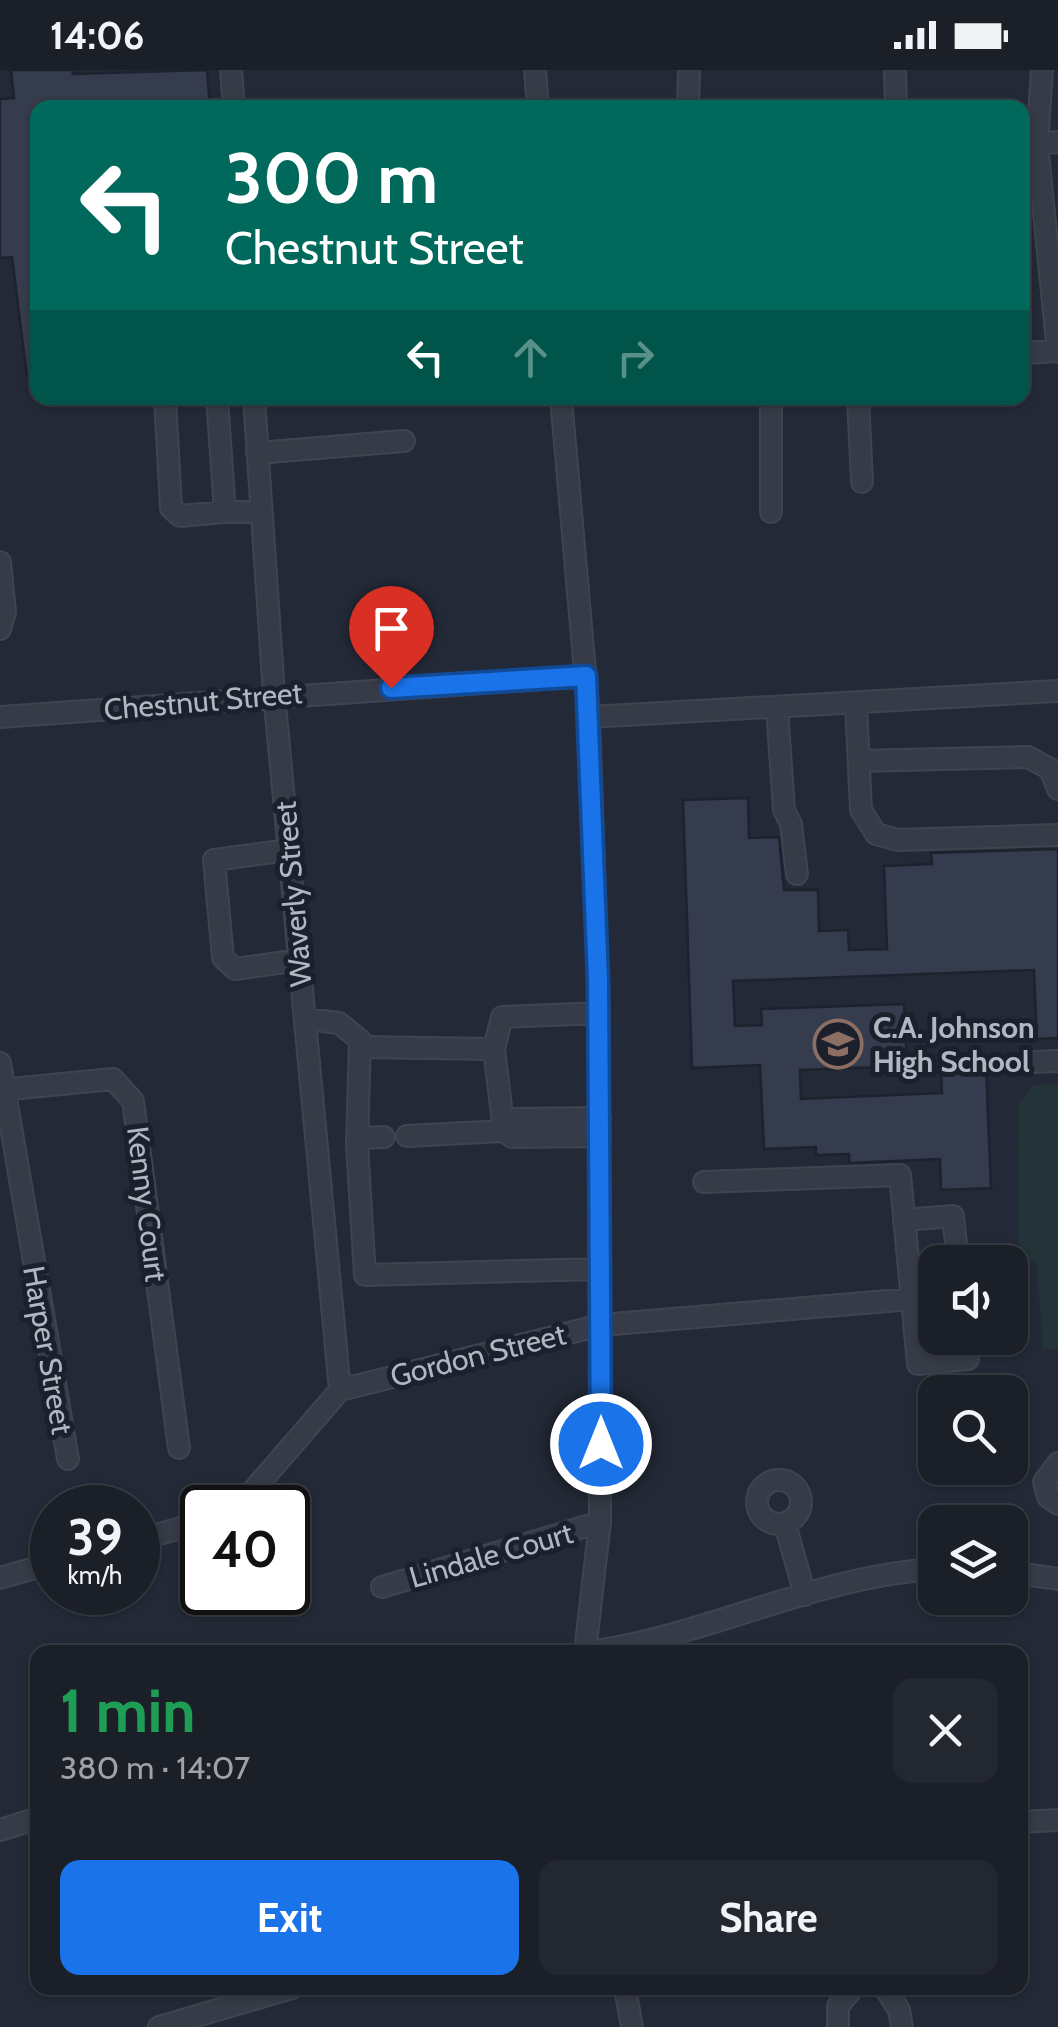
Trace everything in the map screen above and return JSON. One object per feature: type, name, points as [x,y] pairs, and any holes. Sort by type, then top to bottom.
[{"type":"street","points":[[231,70],[233,100]]},
{"type":"street","points":[[535,70],[537,100]]},
{"type":"street","points":[[688,100],[689,70]]},
{"type":"street","points":[[896,70],[896,100]]},
{"type":"street","points":[[1030,353],[1058,351],[1039,144],[1042,70]]},
{"type":"street","points":[[165,405],[170,508],[180,516],[262,512]]},
{"type":"street","points":[[217,405],[225,512]]},
{"type":"street","name":"Waverly Street","points":[[254,405],[274,694],[340,1390]]},
{"type":"street","points":[[562,405],[589,718],[599,1013],[600,1522],[588,1645]]},
{"type":"street","points":[[771,405],[772,512]]},
{"type":"street","points":[[858,405],[862,482]]},
{"type":"street","points":[[257,453],[404,441]]},
{"type":"street","points":[[0,562],[4,612],[0,629]]},
{"type":"street","name":"Chestnut Street","points":[[0,718],[274,694],[586,676]]},
{"type":"street","points":[[589,718],[1058,691]]},
{"type":"street","points":[[856,704],[861,810],[869,827],[883,838],[1058,835]]},
{"type":"street","points":[[777,708],[784,810],[791,824],[797,874]]},
{"type":"street","points":[[859,761],[1028,757],[1050,769],[1058,789]]},
{"type":"street","points":[[289,850],[214,860],[223,958],[235,968],[299,960]]},
{"type":"street","points":[[504,1131],[494,1049],[502,1017],[599,1013]]},
{"type":"street","points":[[305,1019],[340,1023],[357,1034],[366,1275],[600,1269]]},
{"type":"street","points":[[360,1047],[494,1049]]},
{"type":"street","points":[[1034,1062],[1058,1060]]},
{"type":"street","name":"Harper Street","points":[[0,1063],[1,1090],[68,1459]]},
{"type":"street","name":"Kenny Court","points":[[1,1090],[113,1079],[134,1100],[179,1448]]},
{"type":"street","points":[[407,1136],[504,1131],[514,1120],[600,1127]]},
{"type":"street","points":[[358,1138],[384,1136]]},
{"type":"street","points":[[704,1182],[900,1175],[904,1220],[902,1300],[918,1364],[968,1360],[968,1355]]},
{"type":"street","points":[[904,1220],[953,1216],[956,1245]]},
{"type":"street","points":[[328,1268],[364,1264]]},
{"type":"street","name":"Gordon Street","points":[[340,1390],[601,1325],[902,1300]]},
{"type":"street","points":[[258,1485],[340,1390]]},
{"type":"street","points":[[1058,1463],[1044,1482],[1048,1497],[1058,1504]]},
{"type":"street","name":"Lindale Court","points":[[382,1587],[600,1522]]},
{"type":"street","points":[[785,1524],[805,1595]]},
{"type":"street","points":[[0,1578],[30,1569]]},
{"type":"street","points":[[632,1645],[664,1640],[869,1578],[918,1571]]},
{"type":"street","points":[[1028,1575],[1058,1580]]},
{"type":"street","points":[[1028,1822],[1058,1820]]},
{"type":"street","points":[[0,1830],[30,1821]]},
{"type":"street","points":[[159,2027],[268,1995]]},
{"type":"street","points":[[626,1995],[632,2027]]},
{"type":"street","points":[[838,2027],[838,2006],[847,1995]]},
{"type":"street","points":[[890,1995],[900,2010],[902,2027]]},
{"type":"shaded area","points":[[1058,1084],[1058,1349],[1043,1350],[1037,1261],[1028,1260],[1028,1245],[1019,1245],[1018,1104],[1033,1085]]},
{"type":"building","points":[[11,70],[72,70],[73,74],[207,70],[209,100],[30,100],[30,377],[12,257],[0,258],[0,99],[14,98]]},
{"type":"building","points":[[748,798],[749,838],[779,837],[784,890],[818,890],[819,931],[848,930],[849,950],[887,949],[884,866],[932,864],[931,853],[1058,849],[1058,1038],[1037,1039],[1034,970],[733,981],[735,1026],[762,1025],[761,1009],[904,1004],[907,1066],[800,1070],[801,1099],[942,1093],[941,1067],[986,1065],[991,1188],[941,1190],[940,1159],[849,1163],[849,1154],[816,1155],[816,1147],[764,1149],[760,1065],[692,1068],[683,800]]},
{"type":"place","name":"C.A. Johnson High School","points":[[838,1044]]},
{"type":"route","points":[[391,688],[586,676],[598,980],[601,1444]]}]
